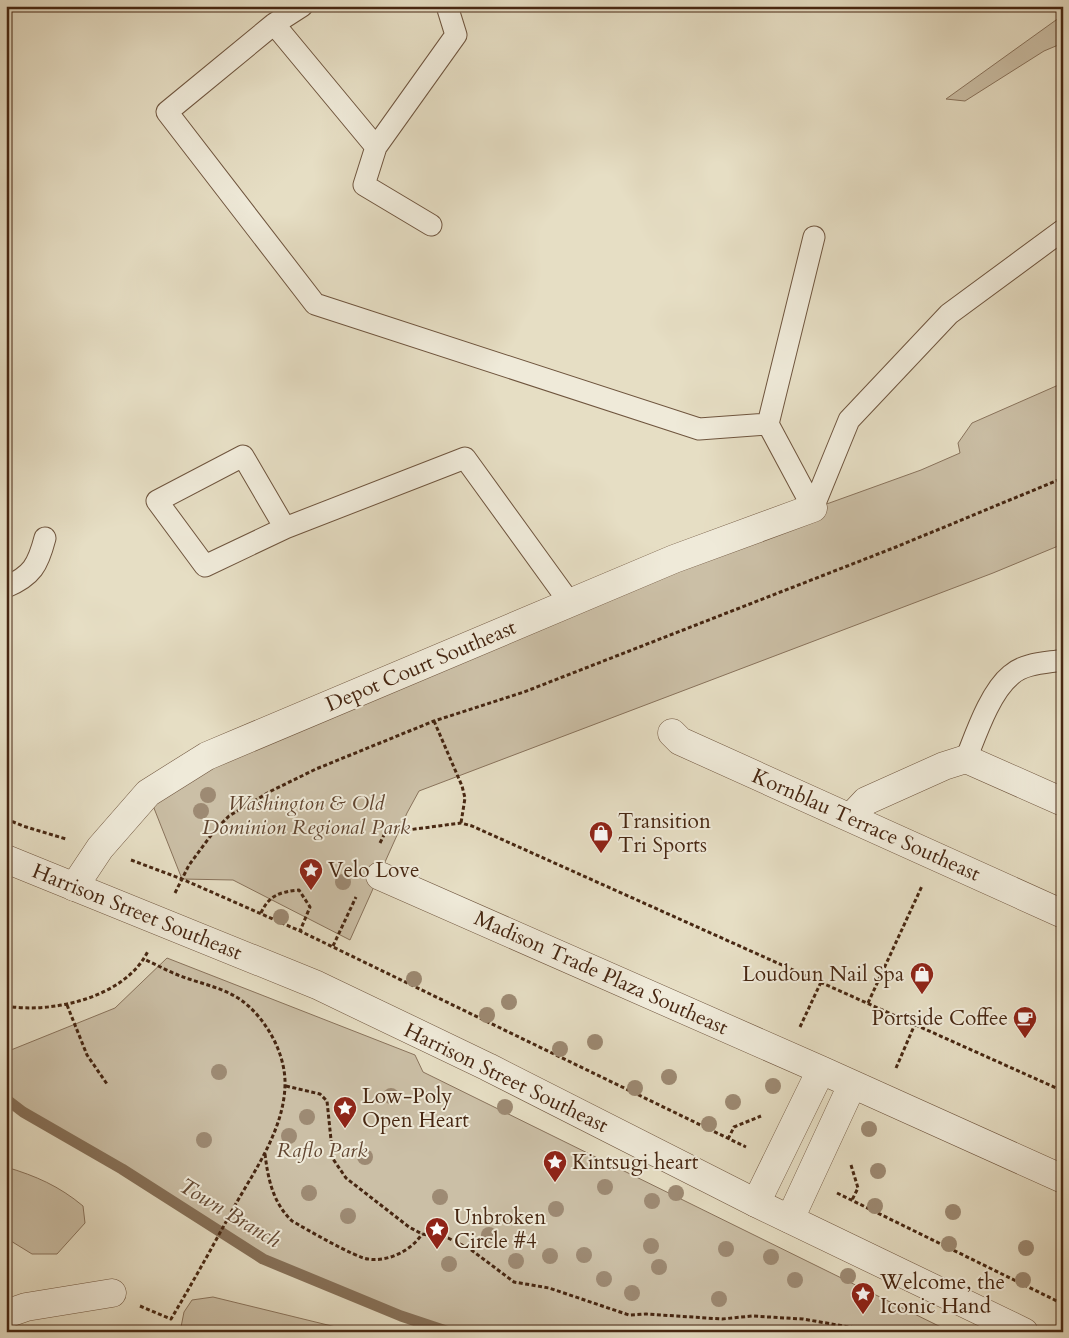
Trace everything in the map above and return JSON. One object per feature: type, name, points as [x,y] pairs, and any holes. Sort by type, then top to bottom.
[{"type":"street","name":"Depot Court Southeast","points":[[74,887],[100,848],[148,793],[207,756],[674,560],[813,508]]},
{"type":"street","name":"Kornblau Terrace Southeast","points":[[672,733],[680,741],[1063,914]]},
{"type":"street","points":[[851,817],[866,802],[944,766],[966,760],[1063,802]]},
{"type":"street","name":"Harrison Street Southeast","points":[[6,860],[317,985],[488,1067],[756,1203],[1024,1332]]},
{"type":"street","name":"Madison Trade Plaza Southeast","points":[[380,876],[821,1070],[1063,1179]]},
{"type":"street","points":[[756,1203],[821,1070]]},
{"type":"street","points":[[790,1219],[852,1085]]},
{"type":"street","points":[[6,1314],[26,1307],[112,1293]]},
{"type":"lane","points":[[302,6],[274,24],[167,112],[315,304],[700,429],[768,424]]},
{"type":"lane","points":[[430,225],[364,185],[376,147],[456,35],[448,6]]},
{"type":"lane","points":[[274,24],[376,147]]},
{"type":"lane","points":[[813,508],[849,420],[949,314],[1063,230]]},
{"type":"lane","points":[[813,508],[768,424],[814,237]]},
{"type":"lane","points":[[285,528],[243,456],[157,501],[205,566],[285,528],[465,458],[570,603]]},
{"type":"lane","points":[[6,587],[23,580],[39,562],[45,538]]},
{"type":"lane","points":[[966,760],[996,693],[1012,674],[1031,665],[1063,660]]},
{"type":"path","points":[[6,1006],[50,1008],[67,1004],[123,981],[135,972],[144,959],[182,879],[203,844],[228,816],[270,790],[316,769],[434,721],[524,692],[887,550],[1063,478]]},
{"type":"path","points":[[434,721],[464,792],[465,798],[461,823]]},
{"type":"path","points":[[6,819],[23,826],[100,848],[182,879],[261,913],[333,946],[776,1162]]},
{"type":"path","points":[[379,845],[385,833],[461,823],[472,826],[1063,1091]]},
{"type":"path","points":[[868,1003],[935,856]]},
{"type":"path","points":[[261,913],[266,901],[283,892],[299,890],[310,906],[300,931]]},
{"type":"path","points":[[333,946],[356,894]]},
{"type":"path","points":[[112,1293],[171,1319],[265,1153],[281,1110],[286,1086],[282,1062],[274,1041],[262,1019],[241,1000],[219,988],[187,979],[144,959]]},
{"type":"path","points":[[67,1004],[87,1055],[107,1084]]},
{"type":"path","points":[[286,1086],[320,1094],[327,1101],[333,1159],[346,1178],[422,1234],[448,1238],[470,1249],[514,1282],[550,1288],[629,1315],[646,1314],[722,1320],[752,1316],[803,1320],[878,1332]]},
{"type":"path","points":[[265,1153],[269,1183],[284,1213],[292,1221],[366,1260],[383,1259],[404,1251],[422,1234]]},
{"type":"path","points":[[809,1179],[1063,1304]]},
{"type":"green space","points":[[1063,15],[1063,43],[1044,51],[965,101],[946,99]]},
{"type":"green space","name":"Washington & Old Dominion Regional Park","points":[[1063,383],[1063,544],[993,573],[419,791],[407,813],[350,940],[233,880],[182,879],[148,793],[674,559],[921,470],[960,453],[958,443],[972,423]]},
{"type":"green space","name":"Raflo Park","points":[[167,958],[415,1055],[423,1072],[951,1332],[449,1332],[401,1316],[263,1259],[122,1169],[41,1122],[6,1097],[6,1052],[115,1008]]},
{"type":"green space","points":[[6,1167],[47,1182],[83,1206],[85,1223],[57,1254],[32,1254],[6,1238]]},
{"type":"green space","points":[[213,1297],[340,1328],[346,1332],[186,1332],[181,1327],[184,1312],[192,1300]]},
{"type":"waterway","name":"Town Branch","points":[[6,1099],[23,1112],[122,1169],[263,1259],[401,1316],[449,1332]]},
{"type":"place","name":"Transition Tri Sports","points":[[601,854]]},
{"type":"place","name":"Velo Love","points":[[311,891]]},
{"type":"place","name":"Loudoun Nail Spa","points":[[922,995]]},
{"type":"place","name":"Portside Coffee","points":[[1025,1039]]},
{"type":"place","name":"Low-Poly Open Heart","points":[[345,1129]]},
{"type":"place","name":"Kintsugi heart","points":[[555,1183]]},
{"type":"place","name":"Unbroken Circle #4","points":[[437,1250]]},
{"type":"place","name":"Welcome, the Iconic Hand","points":[[863,1315]]}]
